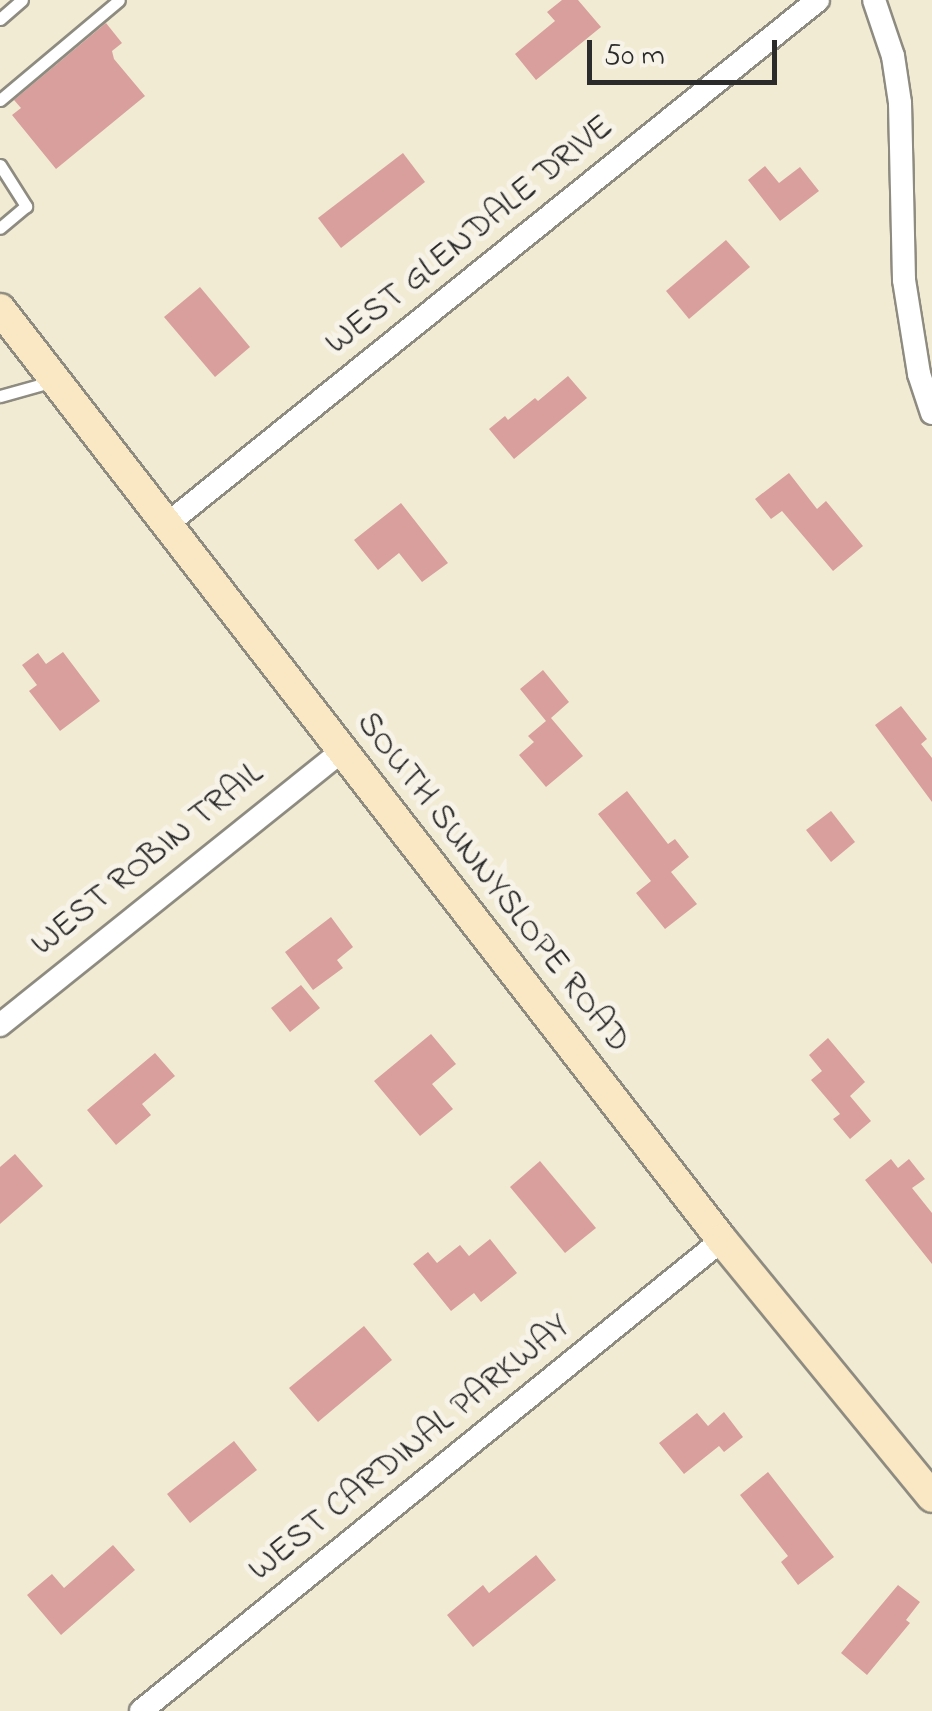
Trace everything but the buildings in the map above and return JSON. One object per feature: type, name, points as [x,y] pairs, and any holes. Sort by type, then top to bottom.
[{"type":"street","name":"WEST GLENDALE DRIVE","points":[[166,524],[818,0]]},
{"type":"street","points":[[874,0],[893,56],[898,91],[904,280],[919,374],[932,413]]},
{"type":"street","name":"SOUTH SUNNYSLOPE ROAD","points":[[0,309],[722,1240],[932,1497]]},
{"type":"street","name":"WEST ROBIN TRAIL","points":[[0,1025],[342,751]]},
{"type":"street","name":"WEST CARDINAL PARKWAY","points":[[141,1711],[722,1240]]},
{"type":"lane","points":[[0,18],[22,0]]},
{"type":"lane","points":[[0,100],[119,0]]},
{"type":"lane","points":[[0,165],[26,206],[0,228]]},
{"type":"lane","points":[[0,396],[55,381]]}]
